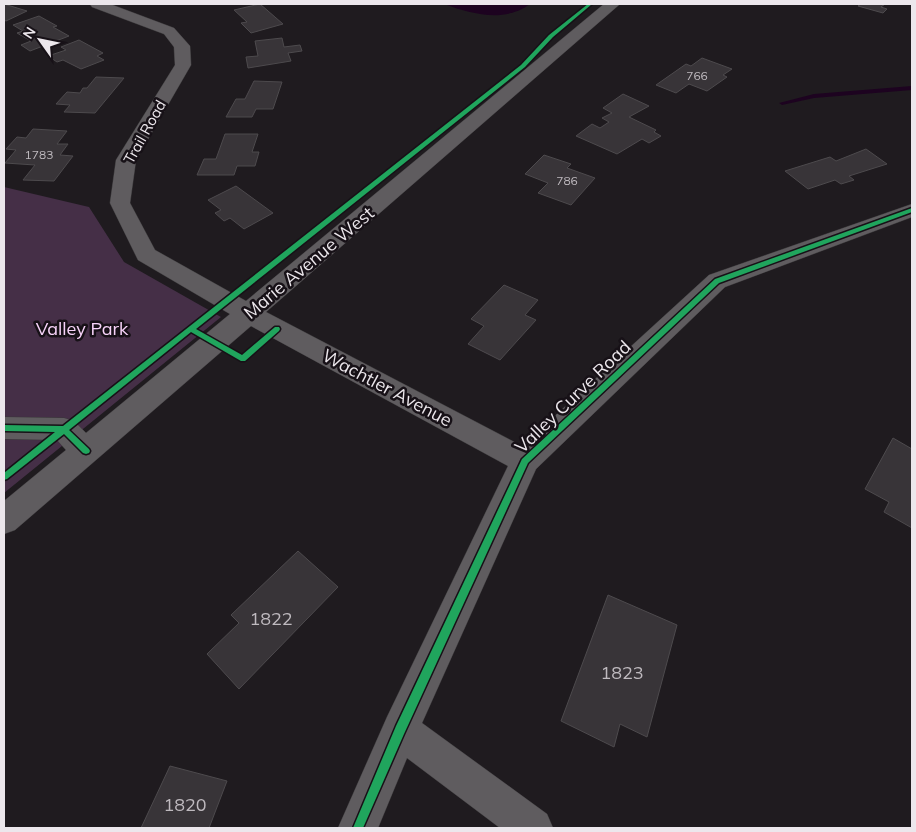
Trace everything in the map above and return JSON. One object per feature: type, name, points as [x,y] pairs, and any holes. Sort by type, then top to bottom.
[{"type":"street","name":"Trail Road","points":[[97,4],[169,30],[182,46],[183,65],[126,160],[120,203],[146,255],[249,314]]},
{"type":"street","name":"Marie Avenue West","points":[[4,520],[613,4]]},
{"type":"street","name":"Valley Curve Road","points":[[358,828],[400,730],[525,461],[717,281],[908,216]]},
{"type":"street","name":"Wachtler Avenue","points":[[249,314],[525,461]]},
{"type":"street","points":[[4,428],[64,429],[86,451]]},
{"type":"street","points":[[400,730],[533,828]]},
{"type":"green space","name":"Valley Park","points":[[4,187],[89,207],[124,262],[221,317],[4,493]]},
{"type":"shaded area","points":[[444,4],[530,4],[510,13],[488,15],[465,11]]},
{"type":"building","points":[[4,4],[27,11],[6,21],[4,20]]},
{"type":"building","points":[[260,4],[283,24],[251,33],[241,23],[247,22],[234,10]]},
{"type":"building","points":[[861,4],[885,4],[881,7],[887,9],[883,13],[858,6]]},
{"type":"building","points":[[39,16],[57,26],[53,27],[69,36],[30,51],[21,45],[31,41],[17,33],[23,31],[13,25]]},
{"type":"building","points":[[282,38],[284,47],[300,45],[302,51],[288,53],[291,61],[248,68],[246,57],[258,56],[255,41]]},
{"type":"building","points":[[79,40],[103,53],[97,56],[104,60],[81,69],[63,60],[57,62],[48,56],[66,50],[61,47]]},
{"type":"building","points":[[702,58],[732,69],[723,75],[727,77],[707,91],[689,84],[676,93],[656,85],[686,64],[691,66]]},
{"type":"building","points":[[96,77],[124,78],[95,113],[64,112],[70,105],[56,104],[67,92],[80,93]]},
{"type":"building","points":[[254,81],[282,82],[273,109],[256,109],[252,117],[226,117],[236,99],[245,99]]},
{"type":"building","points":[[623,94],[649,106],[629,117],[656,130],[654,132],[661,136],[649,143],[642,139],[617,154],[576,136],[592,124],[600,128],[609,122],[602,118],[612,113],[603,108]]},
{"type":"building","points":[[33,129],[67,131],[57,144],[68,144],[60,155],[73,156],[54,181],[23,180],[35,165],[5,163],[16,150],[6,149],[17,137],[26,138]]},
{"type":"building","points":[[225,134],[258,134],[252,152],[259,152],[255,166],[237,166],[234,175],[197,175],[204,159],[216,159]]},
{"type":"building","points":[[866,149],[887,164],[849,176],[854,180],[841,184],[835,180],[808,189],[785,171],[830,157],[836,161]]},
{"type":"building","points":[[544,155],[571,164],[567,168],[595,178],[571,205],[538,193],[548,183],[525,174]]},
{"type":"building","points":[[236,186],[273,213],[244,229],[230,218],[224,221],[215,213],[221,210],[208,200]]},
{"type":"building","points":[[504,285],[538,300],[525,315],[536,320],[500,360],[468,344],[484,326],[471,319]]},
{"type":"building","points":[[893,438],[912,449],[912,528],[884,512],[889,502],[865,489]]},
{"type":"building","points":[[298,551],[338,587],[239,689],[207,654],[239,623],[231,615]]},
{"type":"building","points":[[608,595],[677,625],[647,737],[620,724],[614,747],[561,721]]},
{"type":"building","points":[[170,766],[227,781],[209,828],[141,828]]},
{"type":"waterway","points":[[782,103],[814,96],[912,88]]},
{"type":"cycle path","points":[[4,477],[523,66],[551,36],[590,4]]},
{"type":"cycle path","points":[[358,828],[400,730],[525,461],[717,281],[912,210]]},
{"type":"cycle path","points":[[191,329],[243,359],[277,329]]},
{"type":"cycle path","points":[[4,428],[64,429],[86,451]]}]
